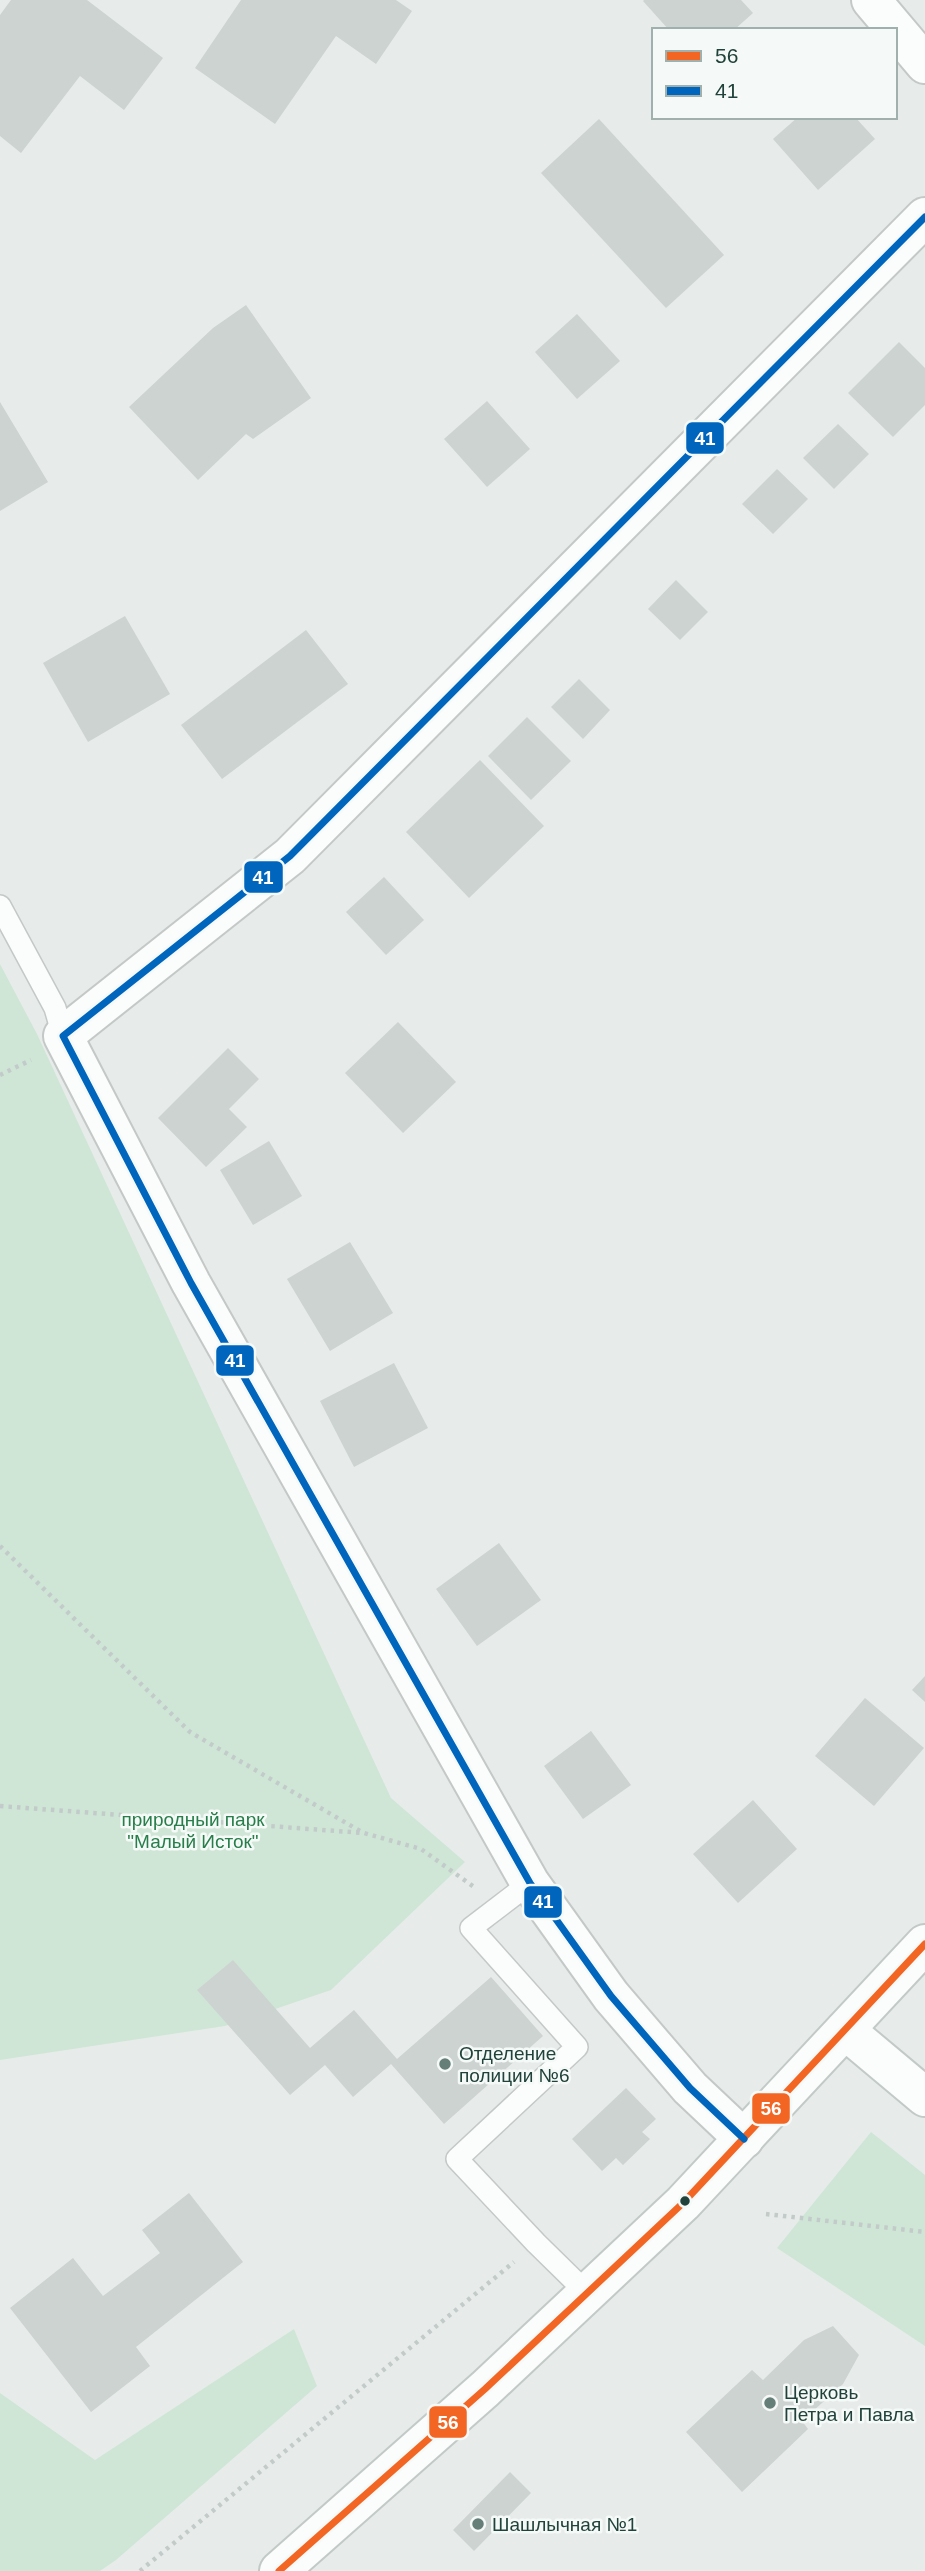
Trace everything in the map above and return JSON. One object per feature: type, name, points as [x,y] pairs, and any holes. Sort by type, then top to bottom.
[{"type":"street","points":[[871,0],[895,28]]},
{"type":"street","points":[[897,31],[925,64]]},
{"type":"street","points":[[744,2139],[690,2088],[611,1996],[530,1883],[191,1283],[63,1036],[290,856],[925,217]]},
{"type":"street","points":[[279,2571],[588,2294],[682,2203],[925,1944]]},
{"type":"street","points":[[845,2030],[925,2097]]},
{"type":"lane","points":[[0,906],[55,1008],[63,1036]]},
{"type":"lane","points":[[530,1883],[471,1928],[577,2047],[457,2158],[536,2244],[588,2294]]},
{"type":"path","points":[[0,1546],[190,1732],[364,1833]]},
{"type":"path","points":[[0,1806],[364,1833],[421,1849],[500,1906]]},
{"type":"path","points":[[766,2214],[925,2232]]},
{"type":"path","points":[[140,2571],[536,2244]]},
{"type":"green space","name":"природный парк \"Малый Исток\"","points":[[0,964],[37,1034],[391,1798],[465,1862],[331,1990],[225,2026],[0,2060]]},
{"type":"green space","points":[[871,2132],[925,2175],[925,2346],[777,2248]]},
{"type":"green space","points":[[294,2329],[317,2386],[116,2560],[100,2571],[0,2571],[0,2393],[95,2460]]},
{"type":"building","points":[[11,0],[87,0],[163,58],[124,110],[80,76],[21,153],[0,136],[0,15]]},
{"type":"building","points":[[241,0],[396,0],[412,11],[376,64],[336,36],[275,124],[195,68]]},
{"type":"building","points":[[741,0],[753,13],[736,28],[667,28],[643,1]]},
{"type":"building","points":[[599,119],[724,255],[666,308],[541,173]]},
{"type":"building","points":[[796,119],[857,119],[875,139],[818,190],[773,139]]},
{"type":"building","points":[[246,305],[311,398],[253,439],[246,434],[198,480],[129,407],[213,328]]},
{"type":"building","points":[[577,314],[620,361],[577,399],[535,352]]},
{"type":"building","points":[[899,342],[925,368],[925,405],[893,437],[848,393]]},
{"type":"building","points":[[487,401],[530,449],[487,487],[444,439]]},
{"type":"building","points":[[0,402],[48,482],[0,511]]},
{"type":"building","points":[[838,424],[869,454],[834,489],[803,458]]},
{"type":"building","points":[[777,469],[808,499],[773,534],[742,504]]},
{"type":"building","points":[[676,580],[708,612],[680,640],[648,609]]},
{"type":"building","points":[[125,616],[170,694],[88,742],[43,663]]},
{"type":"building","points":[[306,630],[348,684],[222,779],[181,725]]},
{"type":"building","points":[[579,679],[610,710],[583,739],[551,707]]},
{"type":"building","points":[[527,717],[571,761],[531,800],[488,756]]},
{"type":"building","points":[[480,760],[544,826],[469,898],[406,832]]},
{"type":"building","points":[[384,877],[424,920],[386,955],[346,912]]},
{"type":"building","points":[[398,1022],[456,1082],[403,1133],[345,1073]]},
{"type":"building","points":[[228,1048],[259,1079],[229,1109],[247,1127],[206,1167],[158,1118]]},
{"type":"building","points":[[269,1141],[302,1196],[253,1225],[220,1170]]},
{"type":"building","points":[[350,1242],[393,1313],[330,1351],[287,1279]]},
{"type":"building","points":[[394,1363],[428,1428],[354,1467],[320,1401]]},
{"type":"building","points":[[499,1543],[541,1600],[477,1646],[436,1589]]},
{"type":"building","points":[[925,1676],[925,1702],[912,1690]]},
{"type":"building","points":[[865,1698],[924,1748],[874,1806],[815,1756]]},
{"type":"building","points":[[591,1731],[631,1785],[583,1819],[544,1766]]},
{"type":"building","points":[[753,1800],[797,1849],[738,1903],[693,1854]]},
{"type":"building","points":[[233,1960],[310,2048],[354,2010],[397,2059],[491,1977],[543,2036],[444,2124],[391,2064],[353,2097],[325,2065],[290,2095],[197,1990]]},
{"type":"building","points":[[626,2088],[656,2119],[642,2132],[650,2139],[623,2165],[616,2158],[602,2171],[572,2139]]},
{"type":"building","points":[[189,2193],[243,2262],[136,2347],[150,2366],[91,2412],[10,2308],[73,2258],[103,2296],[160,2253],[142,2230]]},
{"type":"building","name":"Церковь Петра и Павла","points":[[833,2326],[859,2355],[843,2384],[802,2421],[808,2429],[742,2492],[686,2432],[752,2370],[763,2380],[804,2340]]},
{"type":"building","points":[[510,2472],[531,2493],[474,2551],[453,2530]]},
{"type":"transit line","name":"41","points":[[744,2139],[690,2088],[611,1996],[530,1883],[191,1283],[63,1036],[290,856],[925,217]]},
{"type":"transit line","name":"56","points":[[279,2571],[485,2389],[683,2203],[925,1944]]},
{"type":"place","name":"Отделение полиции №6","points":[[445,2064]]},
{"type":"place","name":"Церковь Петра и Павла","points":[[770,2403]]},
{"type":"place","name":"Шашлычная №1","points":[[478,2524]]}]
